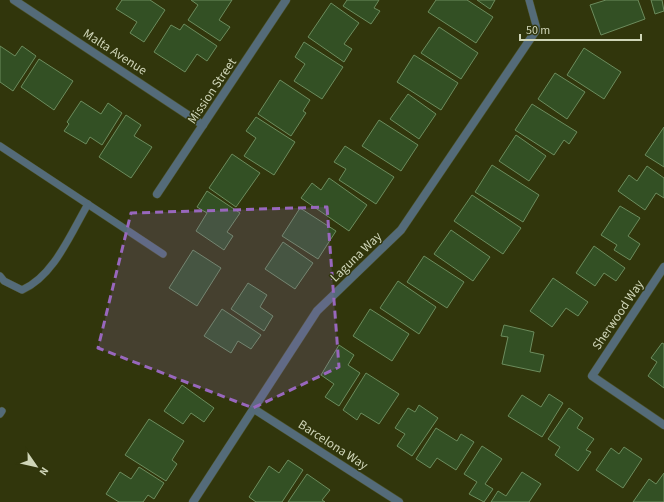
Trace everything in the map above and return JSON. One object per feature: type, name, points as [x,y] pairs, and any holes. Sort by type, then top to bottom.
[{"type":"street","name":"Malta Avenue","points":[[14,0],[203,125]]},
{"type":"street","name":"Mission Street","points":[[157,194],[286,0]]},
{"type":"street","name":"Laguna Way","points":[[193,502],[318,311],[401,230],[537,29]]},
{"type":"street","name":"Sherwood Way","points":[[664,267],[592,376],[664,425]]},
{"type":"street","name":"Barcelona Way","points":[[254,409],[398,502]]},
{"type":"lane","points":[[529,0],[537,29]]},
{"type":"lane","points":[[0,146],[163,254]]},
{"type":"lane","points":[[0,276],[4,280],[22,290],[34,284],[48,270],[88,204]]},
{"type":"highlighted area","points":[[327,207],[339,367],[253,408],[98,348],[131,213]]},
{"type":"building","points":[[122,0],[150,0],[165,10],[144,42],[130,33],[137,22],[116,9]]},
{"type":"building","points":[[191,0],[232,0],[219,20],[230,27],[220,41],[188,20],[198,5]]},
{"type":"building","points":[[347,0],[379,0],[374,8],[380,11],[371,24],[343,6]]},
{"type":"building","points":[[436,0],[467,0],[493,17],[476,43],[428,12]]},
{"type":"building","points":[[477,0],[495,0],[490,9]]},
{"type":"building","points":[[606,0],[638,0],[645,19],[601,35],[590,5]]},
{"type":"building","points":[[651,0],[662,0],[664,11],[655,14]]},
{"type":"building","points":[[331,3],[359,23],[344,44],[352,49],[344,62],[308,37]]},
{"type":"building","points":[[184,24],[217,46],[207,61],[197,54],[185,72],[154,52],[171,25],[180,30]]},
{"type":"building","points":[[439,27],[478,53],[461,79],[421,53]]},
{"type":"building","points":[[304,42],[343,67],[322,99],[294,81],[305,64],[295,57]]},
{"type":"building","points":[[0,46],[15,56],[22,46],[36,56],[13,91],[0,82]]},
{"type":"building","points":[[584,48],[621,72],[604,99],[567,75]]},
{"type":"building","points":[[414,55],[458,83],[441,110],[397,82]]},
{"type":"building","points":[[39,59],[73,81],[54,110],[21,87]]},
{"type":"building","points":[[555,73],[585,92],[567,119],[538,99]]},
{"type":"building","points":[[280,80],[310,100],[303,111],[306,113],[291,136],[258,114]]},
{"type":"building","points":[[408,94],[436,114],[419,139],[390,119]]},
{"type":"building","points":[[81,101],[101,114],[108,103],[122,113],[102,145],[90,137],[86,144],[64,131],[69,124],[67,122]]},
{"type":"building","points":[[532,104],[577,132],[569,144],[564,140],[554,155],[515,130]]},
{"type":"building","points":[[126,115],[141,125],[134,136],[152,147],[131,178],[99,157]]},
{"type":"building","points":[[256,117],[295,142],[274,175],[244,156],[256,138],[246,131]]},
{"type":"building","points":[[379,120],[418,145],[401,171],[362,146]]},
{"type":"building","points":[[664,127],[664,167],[645,155]]},
{"type":"building","points":[[516,135],[546,156],[529,181],[499,161]]},
{"type":"building","points":[[345,146],[394,177],[376,204],[339,180],[346,169],[334,162]]},
{"type":"building","points":[[232,154],[260,173],[236,207],[209,188]]},
{"type":"building","points":[[492,165],[539,195],[523,222],[475,192]]},
{"type":"building","points":[[647,166],[664,178],[664,198],[656,193],[645,210],[618,191],[629,175],[637,181]]},
{"type":"building","points":[[329,178],[367,205],[349,231],[301,198],[312,183],[321,190]]},
{"type":"building","points":[[207,191],[240,213],[227,232],[233,236],[224,250],[196,231],[207,213],[197,207]]},
{"type":"building","points":[[472,195],[521,228],[503,254],[454,221]]},
{"type":"building","points":[[620,206],[640,218],[628,236],[640,244],[630,260],[614,250],[617,245],[601,235]]},
{"type":"building","points":[[300,208],[336,231],[318,259],[282,236]]},
{"type":"building","points":[[451,230],[490,257],[473,281],[434,254]]},
{"type":"building","points":[[283,242],[313,263],[295,289],[265,269]]},
{"type":"building","points":[[594,246],[625,268],[616,281],[604,273],[595,286],[576,273]]},
{"type":"building","points":[[193,250],[221,268],[197,306],[169,288]]},
{"type":"building","points":[[424,256],[464,282],[447,308],[407,282]]},
{"type":"building","points":[[553,278],[588,302],[578,316],[566,308],[552,327],[530,311]]},
{"type":"building","points":[[398,281],[436,307],[419,334],[380,308]]},
{"type":"building","points":[[248,283],[267,295],[260,307],[273,316],[264,331],[231,309]]},
{"type":"building","points":[[222,309],[261,335],[251,349],[238,341],[231,353],[204,336]]},
{"type":"building","points":[[370,309],[409,334],[392,361],[353,336]]},
{"type":"building","points":[[504,325],[534,332],[530,352],[544,355],[540,372],[502,364],[508,337],[501,336]]},
{"type":"building","points":[[662,343],[664,344],[664,388],[648,376],[657,362],[651,358]]},
{"type":"building","points":[[339,345],[354,355],[348,365],[360,373],[339,406],[325,397],[334,384],[321,375]]},
{"type":"building","points":[[366,373],[399,394],[379,424],[361,413],[357,420],[343,410]]},
{"type":"building","points":[[182,385],[214,408],[204,422],[191,413],[183,424],[164,411]]},
{"type":"building","points":[[549,394],[563,403],[542,437],[508,416],[522,395],[541,407]]},
{"type":"building","points":[[419,405],[438,418],[412,456],[397,446],[405,434],[395,428],[408,408],[415,412]]},
{"type":"building","points":[[569,408],[583,418],[577,428],[594,439],[586,450],[591,452],[578,471],[555,455],[560,447],[548,439]]},
{"type":"building","points":[[149,419],[184,441],[172,460],[177,464],[166,481],[125,455]]},
{"type":"building","points":[[436,428],[457,441],[461,434],[474,442],[456,470],[437,458],[430,468],[416,459]]},
{"type":"building","points":[[482,446],[502,459],[485,484],[493,489],[484,502],[469,494],[477,482],[464,474]]},
{"type":"building","points":[[624,447],[642,459],[623,488],[596,470],[611,448],[619,454]]},
{"type":"building","points":[[288,460],[303,470],[282,502],[256,502],[249,497],[269,466],[279,473]]},
{"type":"building","points":[[139,467],[164,483],[154,499],[148,495],[143,502],[119,502],[106,494],[120,472],[131,479]]},
{"type":"building","points":[[522,472],[541,484],[529,502],[491,502],[498,491],[506,496]]},
{"type":"building","points":[[664,473],[664,502],[633,502],[649,479],[656,484]]},
{"type":"building","points":[[307,474],[330,490],[322,500],[325,502],[288,502]]}]
